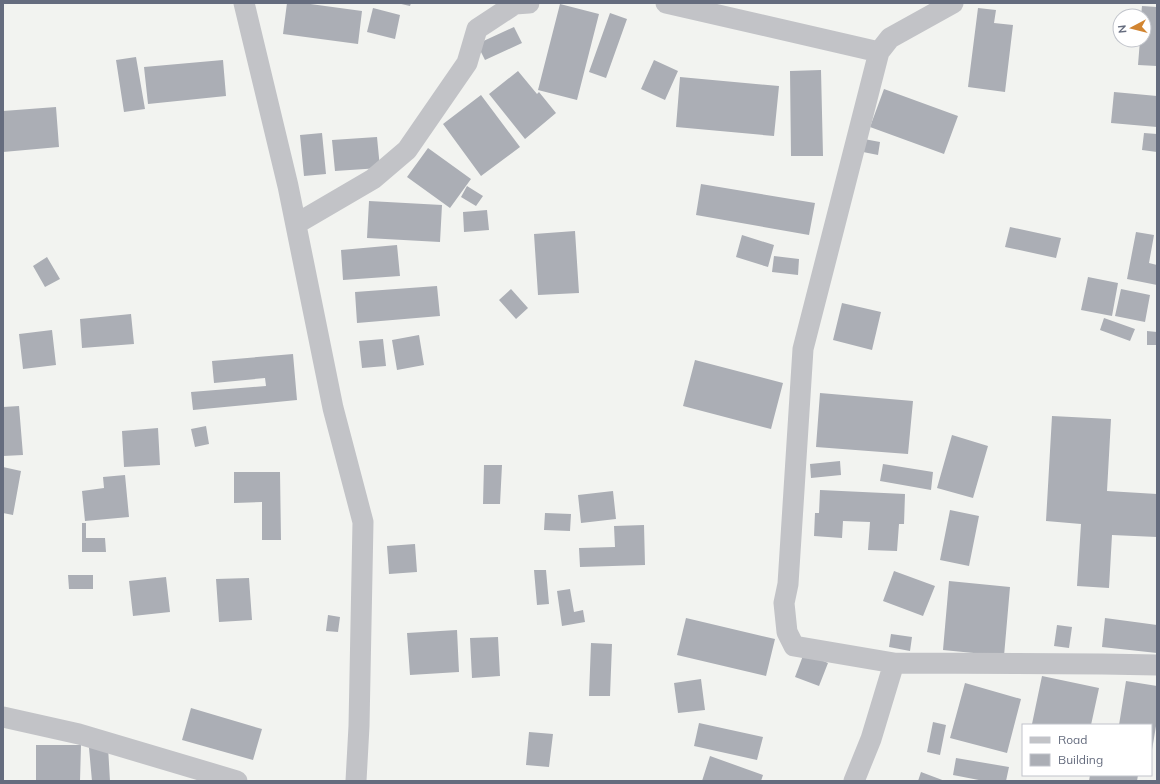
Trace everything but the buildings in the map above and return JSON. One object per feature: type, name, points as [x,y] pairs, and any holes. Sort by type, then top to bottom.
[{"type":"street","points":[[244,3],[288,186],[333,408],[363,522],[359,726],[356,781]]},
{"type":"street","points":[[296,224],[373,179],[407,150],[466,63],[477,29],[515,4],[529,3]]},
{"type":"street","points":[[666,3],[879,52]]},
{"type":"street","points":[[953,3],[890,38],[879,52],[803,349],[788,584],[784,603],[787,632],[794,646],[894,663],[1157,665]]},
{"type":"street","points":[[854,781],[871,739],[894,663]]},
{"type":"street","points":[[3,717],[79,734],[237,781]]}]
